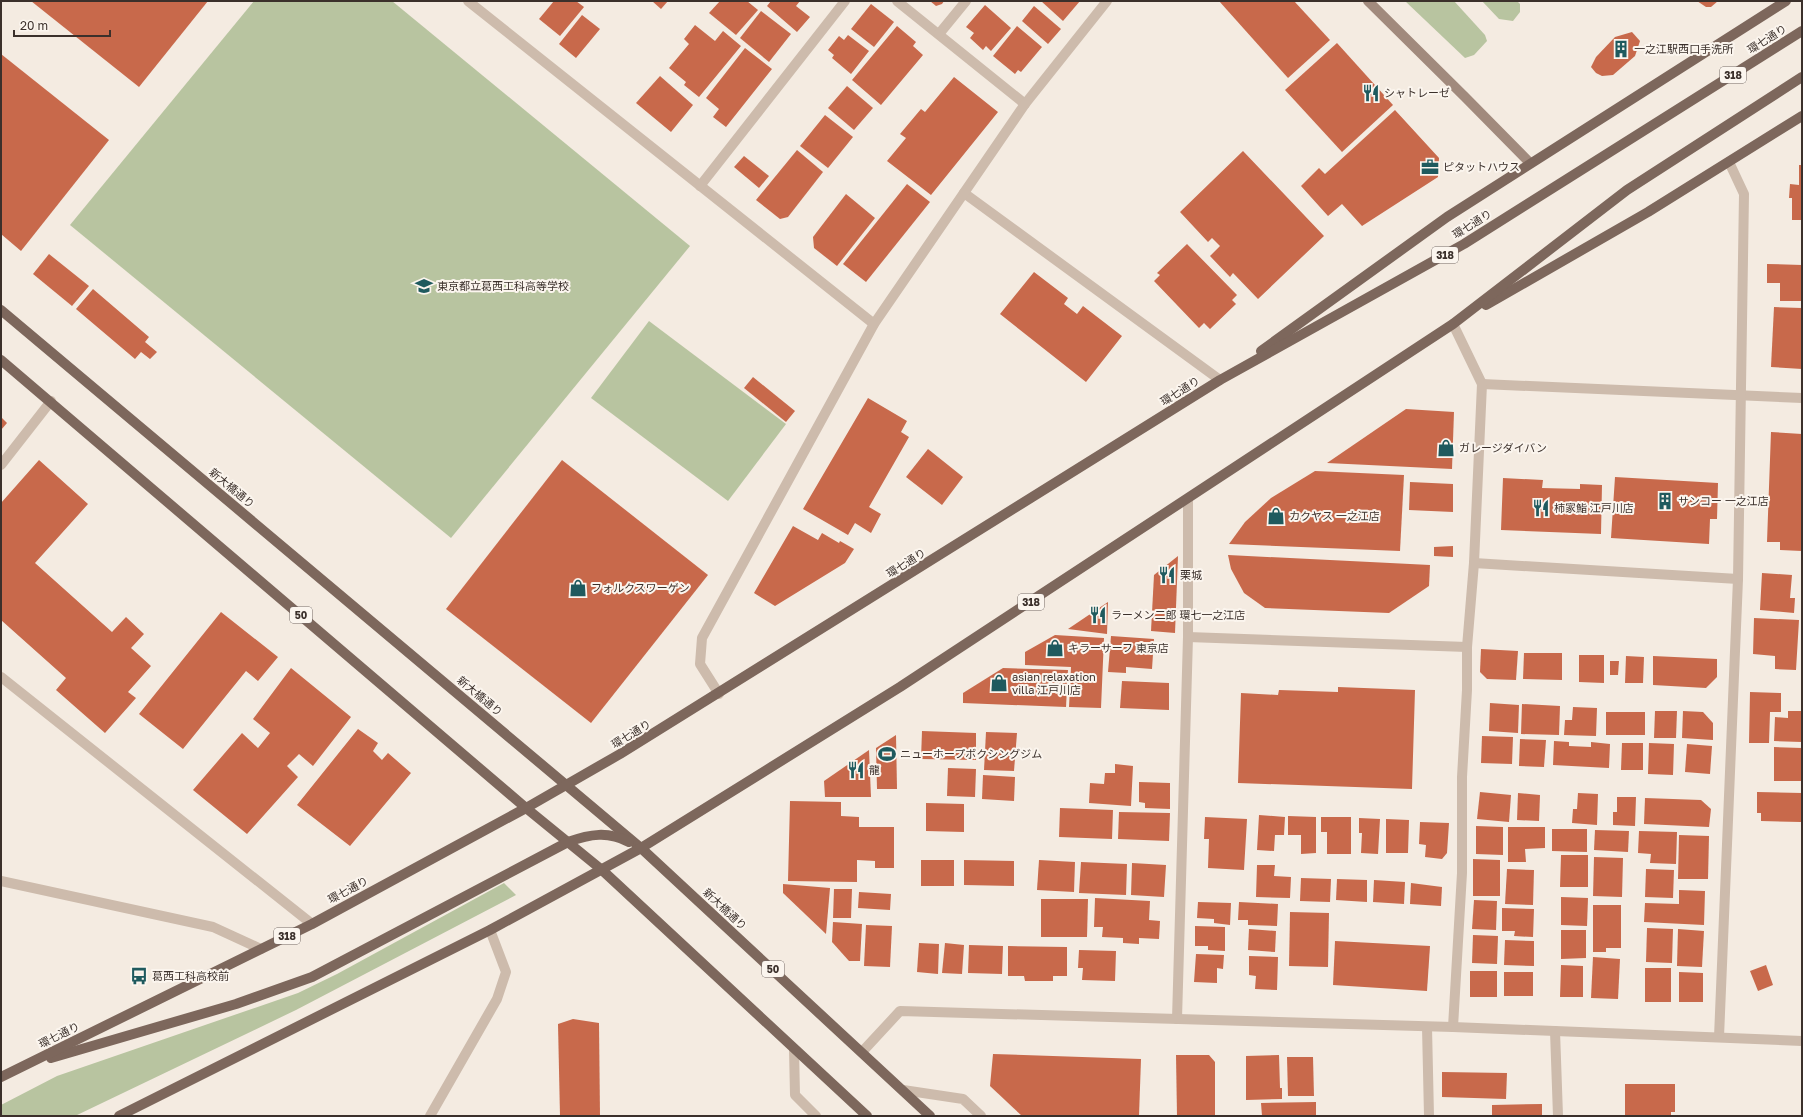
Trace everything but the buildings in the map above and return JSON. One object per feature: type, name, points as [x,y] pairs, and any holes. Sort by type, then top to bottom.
[{"type":"main road","points":[[1220,380],[1447,218],[1530,163],[1786,1]]},
{"type":"main road","name":"環七通り","points":[[1,1077],[312,924],[526,808],[620,754],[719,694],[1220,380],[1464,244],[1802,31]]},
{"type":"main road","name":"318","points":[[119,1116],[490,930],[641,848],[900,687],[1454,324],[1627,190],[1802,77]]},
{"type":"main road","points":[[1454,324],[1648,212],[1802,116]]},
{"type":"main road","name":"新大橋通り","points":[[1,310],[641,848],[930,1116]]},
{"type":"main road","name":"50","points":[[1,360],[51,401],[526,808],[602,870],[866,1116]]},
{"type":"main road","points":[[24,1066],[236,1004],[312,977],[568,842],[585,836],[606,834],[620,838],[641,848]]},
{"type":"street","points":[[468,1],[874,324]]},
{"type":"street","points":[[700,186],[845,1]]},
{"type":"street","points":[[897,1],[1025,104]]},
{"type":"street","points":[[939,34],[966,1]]},
{"type":"street","points":[[719,694],[700,664],[702,638],[874,324],[1025,104],[1107,1]]},
{"type":"street","points":[[1368,1],[1530,163]]},
{"type":"street","points":[[1719,1037],[1738,579],[1744,194],[1729,162]]},
{"type":"street","points":[[964,193],[1220,380]]},
{"type":"street","points":[[1452,1027],[1462,873],[1462,777],[1467,690],[1467,647],[1474,562],[1482,384],[1454,324]]},
{"type":"street","points":[[1482,384],[1741,394],[1802,398]]},
{"type":"street","points":[[1,465],[51,401]]},
{"type":"street","points":[[1177,1019],[1188,637],[1188,499]]},
{"type":"street","points":[[1474,562],[1738,579]]},
{"type":"street","points":[[1188,637],[1467,647]]},
{"type":"street","points":[[1,677],[312,924]]},
{"type":"street","points":[[1,881],[213,927],[261,949]]},
{"type":"street","points":[[430,1116],[498,999],[506,972],[490,930]]},
{"type":"street","points":[[862,1052],[900,1011],[1452,1027],[1802,1041]]},
{"type":"street","points":[[1427,1027],[1429,1116]]},
{"type":"street","points":[[1555,1031],[1558,1116]]},
{"type":"street","points":[[794,1049],[795,1095],[816,1116]]},
{"type":"street","points":[[903,1090],[963,1100],[981,1116]]},
{"type":"green space","points":[[254,1],[392,1],[690,246],[451,538],[70,225]]},
{"type":"green space","points":[[1405,1],[1454,1],[1485,35],[1487,41],[1474,55],[1465,58]]},
{"type":"green space","points":[[1482,1],[1517,1],[1520,4],[1520,12],[1513,21],[1499,19]]},
{"type":"green space","points":[[649,321],[786,424],[728,501],[591,398]]},
{"type":"green space","points":[[504,883],[516,895],[296,1010],[75,1116],[1,1116],[1,1105],[57,1076],[298,993],[337,974]]},
{"type":"place","name":"一之江駅西口手洗所","points":[[1621,49]]},
{"type":"place","name":"シャトレーゼ","points":[[1371,93]]},
{"type":"place","name":"ピタットハウス","points":[[1430,167]]},
{"type":"place","name":"東京都立葛西工科高等学校","points":[[424,286]]},
{"type":"place","name":"ガレージダイバン","points":[[1446,448]]},
{"type":"place","name":"サンコー 一之江店","points":[[1665,501]]},
{"type":"place","name":"柿家鮨 江戸川店","points":[[1541,508]]},
{"type":"place","name":"カクヤス 一之江店","points":[[1276,516]]},
{"type":"place","name":"栗城","points":[[1167,575]]},
{"type":"place","name":"フォルクスワーゲン","points":[[578,588]]},
{"type":"place","name":"ラーメン二郎 環七一之江店","points":[[1098,615]]},
{"type":"place","name":"キラーサーフ 東京店","points":[[1055,648]]},
{"type":"place","name":"asian relaxation villa 江戸川店","points":[[999,683]]},
{"type":"place","name":"ニューホープボクシングジム","points":[[887,754]]},
{"type":"place","name":"龍","points":[[856,770]]},
{"type":"place","name":"葛西工科高校前","points":[[139,976]]}]
